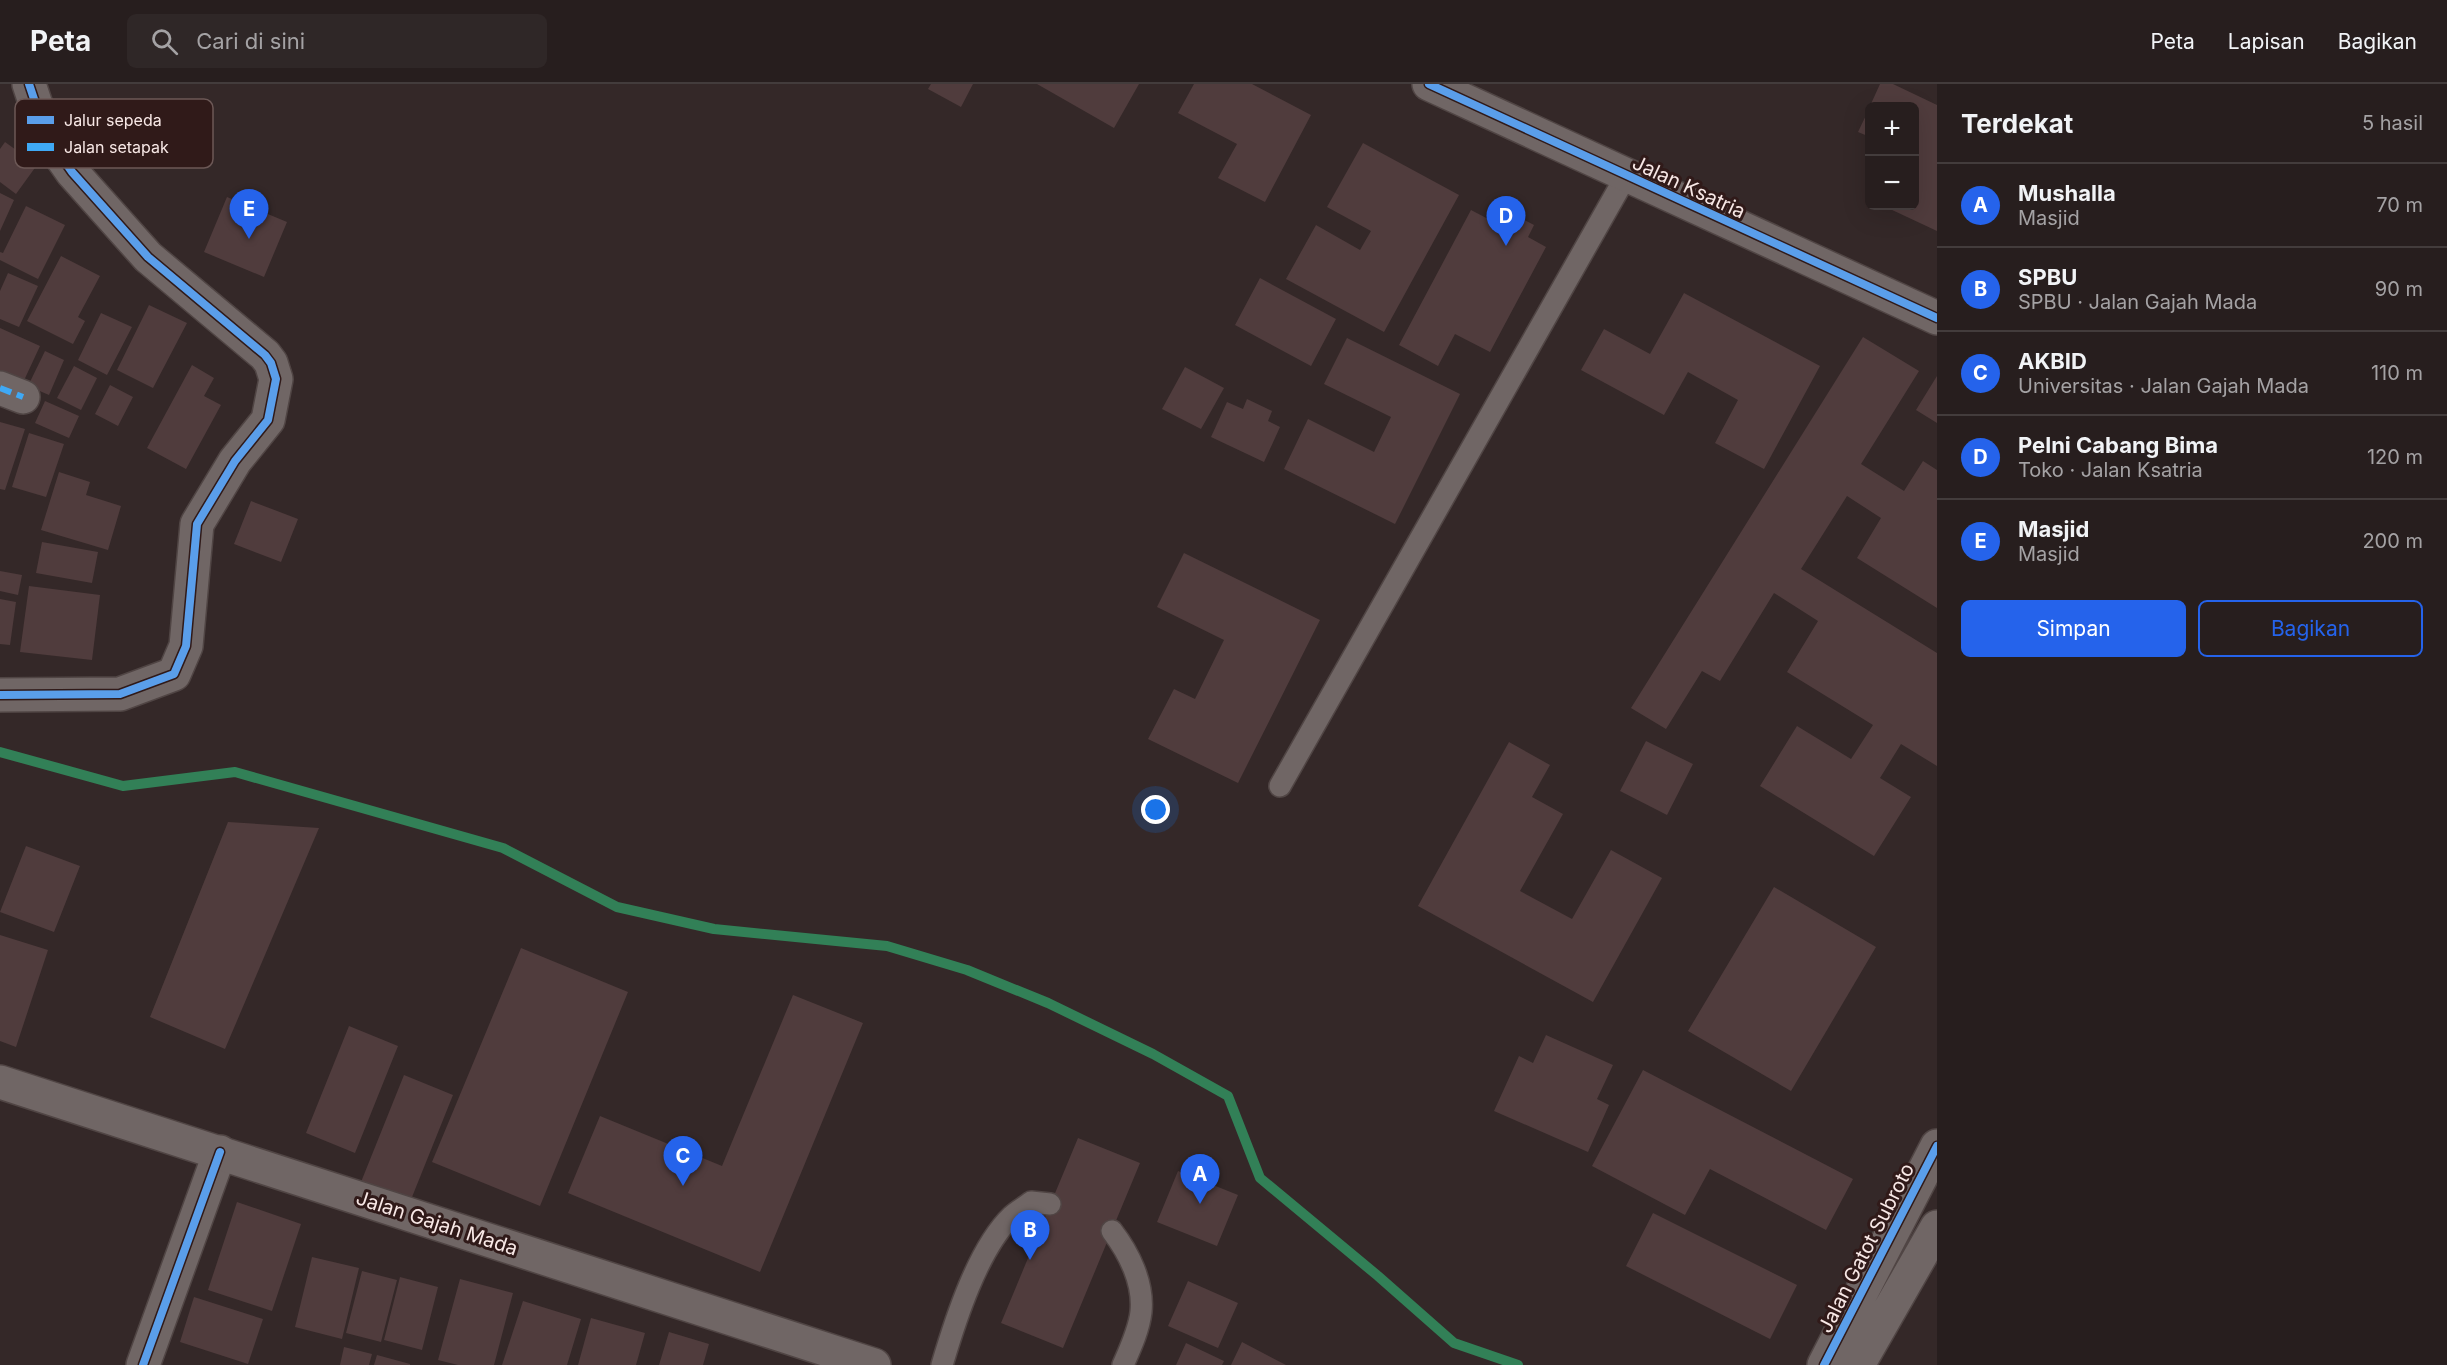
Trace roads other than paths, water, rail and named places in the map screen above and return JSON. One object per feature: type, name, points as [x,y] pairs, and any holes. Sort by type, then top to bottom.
[{"type":"street","points":[[29,84],[34,99]]},
{"type":"street","name":"Jalan Ksatria","points":[[1429,84],[1937,318]]},
{"type":"street","points":[[0,695],[120,694],[174,674],[186,646],[197,524],[236,461],[268,420],[276,379],[271,363],[265,355],[148,257],[70,168]]},
{"type":"street","name":"Jalan Gajah Mada","points":[[0,1082],[874,1365]]},
{"type":"street","name":"Jalan Gatot Subroto","points":[[1824,1365],[1937,1146]]},
{"type":"street","points":[[143,1365],[220,1152]]},
{"type":"street","points":[[1858,1365],[1937,1227]]},
{"type":"lane","points":[[1280,786],[1626,176]]},
{"type":"lane","points":[[942,1365],[953,1328],[992,1241],[1012,1216],[1031,1202],[1050,1204]]},
{"type":"lane","points":[[1112,1231],[1126,1249],[1140,1289],[1141,1312],[1123,1365]]},
{"type":"waterway","points":[[0,752],[123,786],[235,772],[503,848],[617,907],[714,929],[887,946],[967,970],[1048,1003],[1153,1054],[1228,1096],[1260,1178],[1454,1343],[1518,1365]]},
{"type":"place","name":"Masjid","points":[[249,239]]},
{"type":"place","name":"Pelni Cabang Bima","points":[[1506,246]]},
{"type":"place","name":"AKBID","points":[[683,1186]]},
{"type":"place","name":"Mushalla","points":[[1200,1204]]},
{"type":"place","name":"SPBU","points":[[1030,1260]]}]
